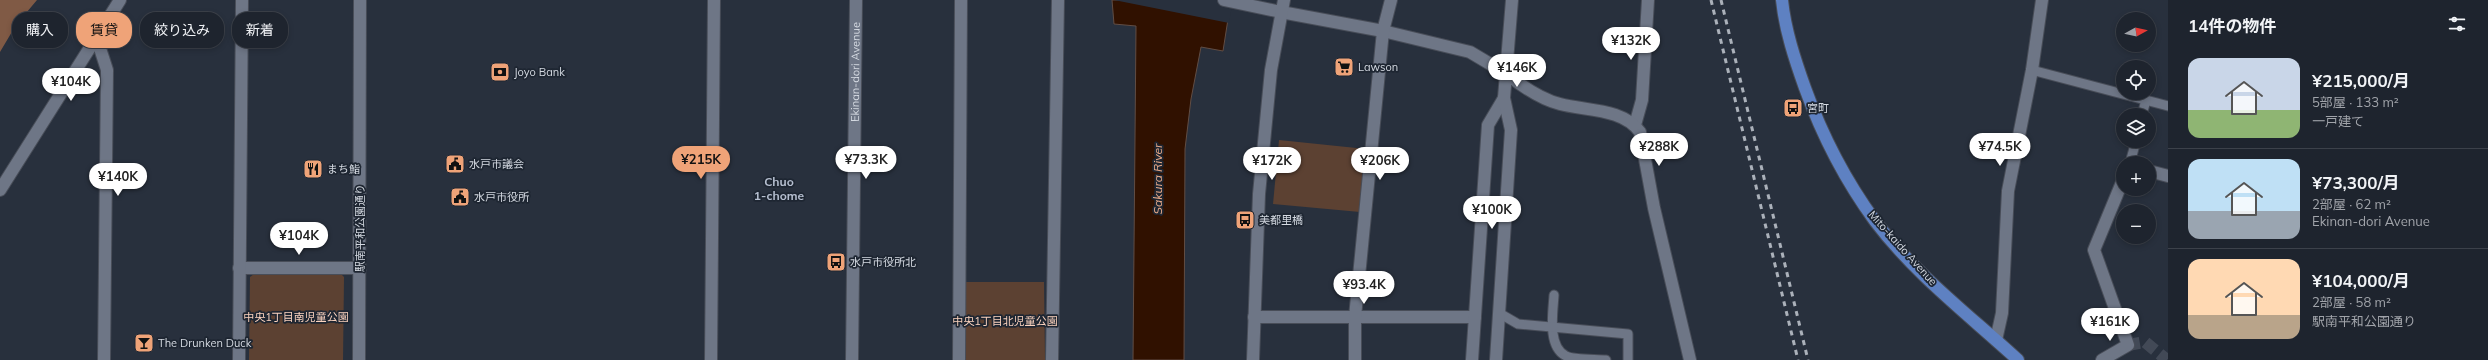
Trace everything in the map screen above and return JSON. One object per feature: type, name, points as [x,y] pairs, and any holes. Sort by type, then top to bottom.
[{"type":"main road","name":"Mito-kaido Avenue","points":[[1782,0],[1793,54],[1816,119],[1852,187],[1876,221],[1928,279],[2018,360]]},
{"type":"street","points":[[113,12],[120,0]]},
{"type":"street","points":[[239,360],[242,0]]},
{"type":"street","name":"駅南平和公園通り","points":[[359,360],[360,0]]},
{"type":"street","points":[[711,360],[714,0]]},
{"type":"street","name":"Ekinan-dori Avenue","points":[[852,360],[856,0]]},
{"type":"street","points":[[958,360],[960,0]]},
{"type":"street","points":[[1052,360],[1058,0]]},
{"type":"street","points":[[1224,0],[1243,4],[1282,6],[1470,52],[1545,99],[1560,104],[1616,115],[1635,125],[1643,140],[1649,184],[1690,360]]},
{"type":"street","points":[[1355,360],[1355,318],[1383,31],[1391,0]]},
{"type":"street","points":[[1496,360],[1512,130],[1504,98],[1512,0]]},
{"type":"street","points":[[1635,125],[1642,100],[1648,0]]},
{"type":"street","points":[[1996,340],[2002,313],[2008,191],[2032,70],[2042,0]]},
{"type":"street","points":[[1253,360],[1259,194],[1271,70],[1282,6]]},
{"type":"street","points":[[0,190],[91,48]]},
{"type":"street","points":[[100,48],[107,70],[104,360]]},
{"type":"street","points":[[1472,360],[1488,125],[1504,98]]},
{"type":"street","points":[[2156,173],[2168,176]]},
{"type":"street","points":[[2102,360],[2128,345],[2094,250],[2116,196]]},
{"type":"street","points":[[239,268],[360,268]]},
{"type":"street","points":[[1254,317],[1475,317]]},
{"type":"lane","points":[[2032,70],[2116,92]]},
{"type":"lane","points":[[2144,108],[2146,100],[2168,106]]},
{"type":"lane","points":[[1554,295],[1553,328],[1556,348],[1566,356],[1606,360]]},
{"type":"lane","points":[[1499,313],[1518,324],[1628,334],[1628,360]]},
{"type":"green space","points":[[1279,140],[1366,149],[1360,212],[1273,204]]},
{"type":"green space","name":"中央1丁目南児童公園","points":[[254,274],[341,274],[344,277],[343,360],[249,360],[250,277]]},
{"type":"green space","name":"中央1丁目北児童公園","points":[[966,282],[1044,282],[1045,360],[966,360]]},
{"type":"shaded area","points":[[0,0],[37,0],[27,12],[12,12],[12,32],[0,52]]},
{"type":"water","name":"Sakura River","points":[[1112,0],[1231,0],[1223,51],[1201,47],[1191,99],[1185,149],[1184,360],[1133,360],[1136,26],[1114,24]]},
{"type":"pier","points":[[1114,0],[1233,0],[1229,23]]},
{"type":"tunnel","points":[[2128,345],[2145,342],[2167,360]]},
{"type":"railway","points":[[1711,0],[1798,360]]},
{"type":"railway","points":[[1721,0],[1808,360]]},
{"type":"place","name":"Lawson","points":[[1344,67]]},
{"type":"place","name":"Joyo Bank","points":[[500,72]]},
{"type":"place","name":"宮町","points":[[1793,108]]},
{"type":"place","name":"水戸市議会","points":[[455,164]]},
{"type":"place","name":"まち鮨","points":[[313,169]]},
{"type":"place","name":"水戸市役所","points":[[460,197]]},
{"type":"place","name":"美都里橋","points":[[1245,220]]},
{"type":"place","name":"水戸市役所北","points":[[836,262]]},
{"type":"place","name":"The Drunken Duck","points":[[144,343]]},
{"type":"district","name":"Chuo 1-chome","points":[[779,189]]}]
